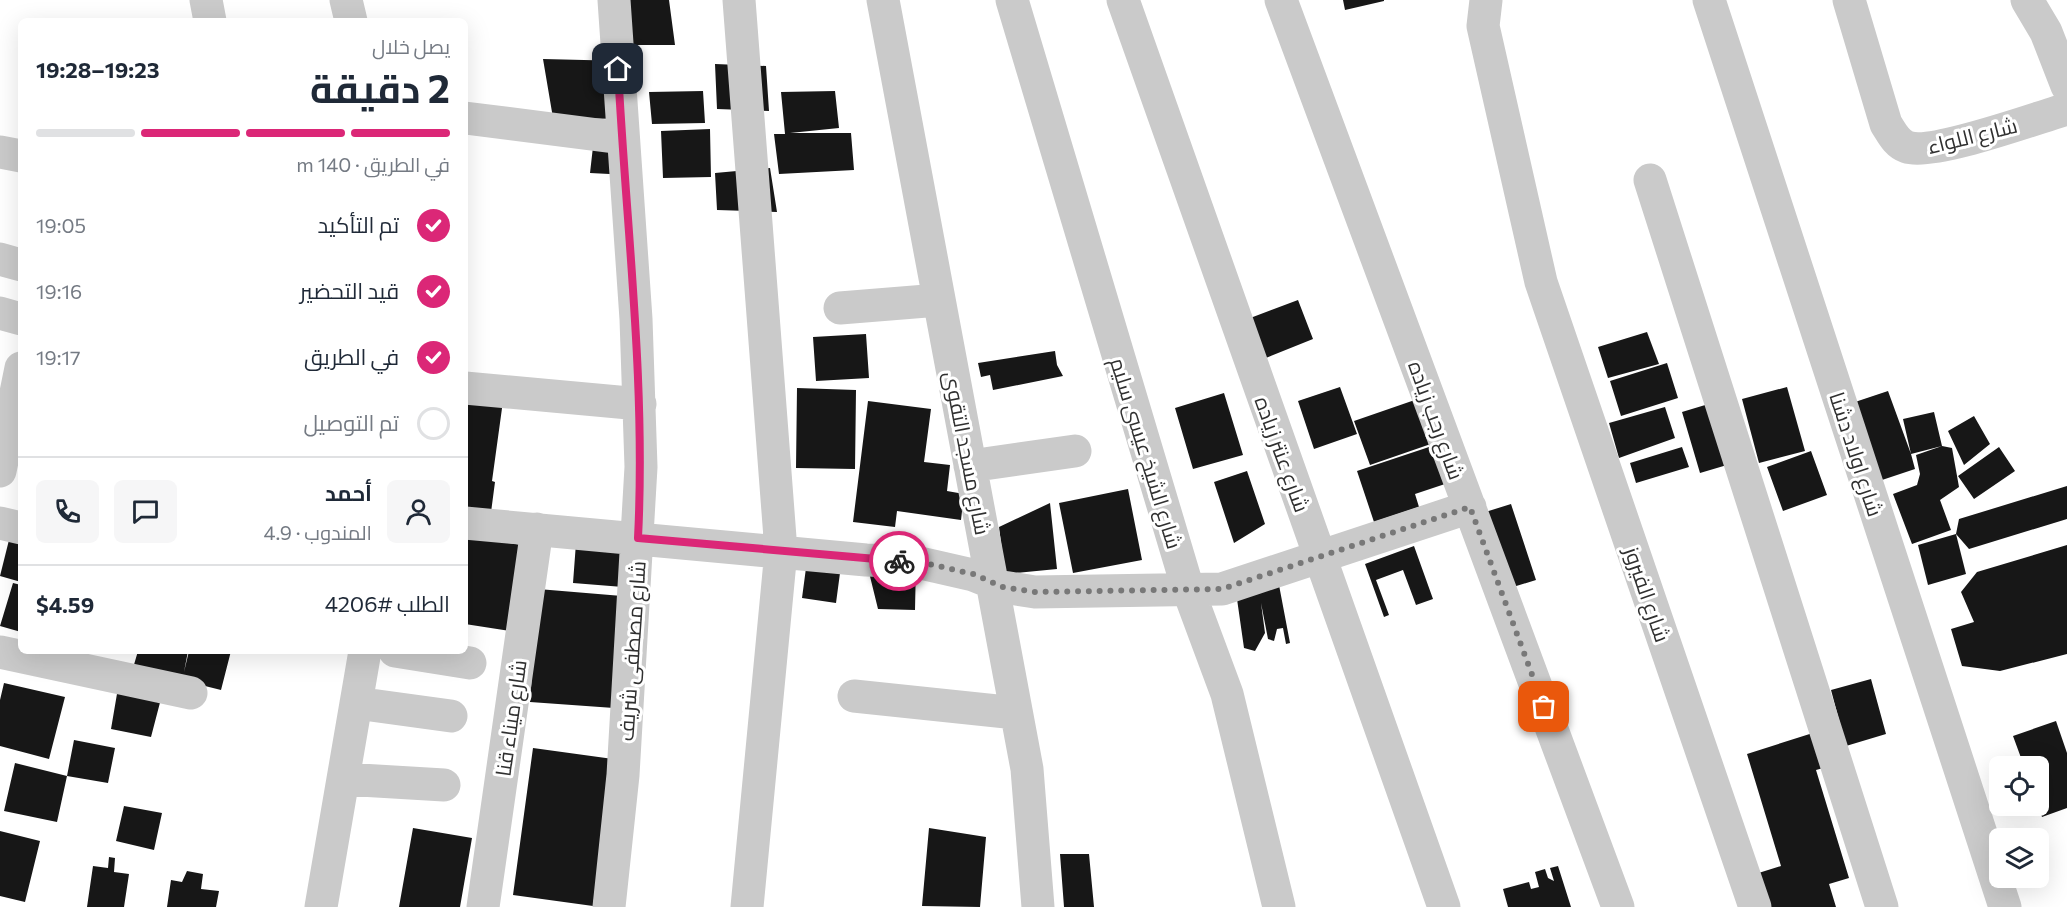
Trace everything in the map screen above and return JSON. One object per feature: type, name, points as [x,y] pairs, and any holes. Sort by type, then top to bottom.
[{"type":"street","points":[[206,0],[209,18]]},
{"type":"street","points":[[346,0],[350,18]]},
{"type":"street","name":"شارع مصطفى شريف","points":[[609,907],[623,775],[641,467],[636,319],[614,0]]},
{"type":"street","points":[[739,0],[781,551],[747,907]]},
{"type":"street","name":"شارع مسجد التقوى","points":[[883,0],[1027,769],[1038,907]]},
{"type":"street","name":"شارع الشيخ عيسى سليم","points":[[1012,0],[1188,590],[1227,694],[1279,907]]},
{"type":"street","name":"شارع عنتر زياده","points":[[1123,0],[1444,907]]},
{"type":"street","name":"شارع رجب زياده","points":[[1281,0],[1618,907]]},
{"type":"street","name":"شارع الفيروز","points":[[1486,0],[1483,26],[1541,282],[1755,907]]},
{"type":"street","name":"شارع اولاد دشنا","points":[[1709,0],[2005,907]]},
{"type":"street","name":"شارع اللواء","points":[[1849,0],[1886,124],[1896,140],[1905,147],[1935,147],[2067,109]]},
{"type":"street","points":[[2027,0],[2046,32],[2067,86]]},
{"type":"street","points":[[468,118],[622,138]]},
{"type":"street","points":[[0,152],[18,155]]},
{"type":"street","points":[[1650,180],[1882,907]]},
{"type":"street","points":[[0,259],[18,264]]},
{"type":"street","points":[[840,308],[939,300]]},
{"type":"street","points":[[0,313],[18,318]]},
{"type":"street","points":[[0,471],[3,437],[18,386]]},
{"type":"street","points":[[468,388],[640,404]]},
{"type":"street","points":[[970,466],[1075,451]]},
{"type":"street","points":[[468,523],[866,560],[916,561],[973,574],[992,583],[1035,592],[1188,590],[1222,589],[1470,507]]},
{"type":"street","points":[[0,523],[18,527]]},
{"type":"street","name":"شارع ميناء قنا","points":[[483,907],[537,530]]},
{"type":"street","points":[[0,652],[191,693]]},
{"type":"street","points":[[321,907],[364,654]]},
{"type":"street","points":[[414,654],[470,663]]},
{"type":"street","points":[[854,696],[1016,713]]},
{"type":"street","points":[[356,703],[451,716]]},
{"type":"street","points":[[343,779],[444,785]]},
{"type":"building","points":[[626,0],[669,0],[675,45],[629,45]]},
{"type":"building","points":[[1343,0],[1384,0],[1384,1],[1345,10]]},
{"type":"building","points":[[543,59],[625,61],[630,119],[553,118]]},
{"type":"building","points":[[715,64],[766,66],[769,111],[717,109]]},
{"type":"building","points":[[703,91],[705,123],[652,124],[649,92]]},
{"type":"building","points":[[835,91],[839,128],[790,133],[851,133],[854,170],[779,174],[774,134],[785,134],[781,92]]},
{"type":"building","points":[[710,129],[711,177],[663,178],[661,131]]},
{"type":"building","points":[[594,138],[628,140],[629,175],[590,173]]},
{"type":"building","points":[[770,168],[777,212],[717,210],[715,173]]},
{"type":"building","points":[[1298,300],[1313,339],[1261,360],[1245,320]]},
{"type":"building","points":[[1647,332],[1659,364],[1608,378],[1598,347]]},
{"type":"building","points":[[866,334],[869,378],[816,381],[813,337]]},
{"type":"building","points":[[1055,351],[1057,365],[1063,376],[993,390],[990,375],[981,377],[978,363]]},
{"type":"building","points":[[1667,363],[1678,398],[1621,416],[1610,381]]},
{"type":"building","points":[[1340,387],[1357,434],[1314,449],[1298,401]]},
{"type":"building","points":[[1787,387],[1805,451],[1759,463],[1742,399]]},
{"type":"building","points":[[797,388],[856,390],[855,469],[796,468]]},
{"type":"building","points":[[1888,391],[1915,469],[1873,483],[1846,405]]},
{"type":"building","points":[[1224,393],[1243,455],[1193,469],[1175,408]]},
{"type":"building","points":[[1435,393],[1451,437],[1370,465],[1354,421]]},
{"type":"building","points":[[468,396],[503,401],[492,481],[495,482],[490,520],[468,516]]},
{"type":"building","points":[[1735,396],[1754,457],[1700,473],[1682,412]]},
{"type":"building","points":[[868,401],[931,409],[924,462],[950,465],[947,491],[964,494],[961,520],[897,511],[895,527],[853,522]]},
{"type":"building","points":[[1665,407],[1675,438],[1619,458],[1609,423]]},
{"type":"building","points":[[1934,412],[1942,446],[1911,454],[1903,419]]},
{"type":"building","points":[[1974,416],[1990,444],[1964,465],[1948,431]]},
{"type":"building","points":[[1441,443],[1454,481],[1415,494],[1419,507],[1374,522],[1357,471]]},
{"type":"building","points":[[1942,446],[1952,448],[1959,487],[1940,500],[1951,530],[1912,544],[1893,494],[1917,485],[1920,474],[1916,455]]},
{"type":"building","points":[[1682,447],[1689,467],[1636,483],[1630,463]]},
{"type":"building","points":[[1999,447],[2015,471],[1974,499],[1958,476]]},
{"type":"building","points":[[1811,451],[1827,495],[1783,511],[1767,467]]},
{"type":"building","points":[[1247,471],[1265,524],[1234,543],[1214,482]]},
{"type":"building","points":[[2067,486],[2067,519],[1969,549],[1956,534],[1959,519]]},
{"type":"building","points":[[1128,489],[1142,560],[1073,573],[1059,503]]},
{"type":"building","points":[[1050,503],[1057,569],[1005,574],[999,527]]},
{"type":"building","points":[[1511,504],[1536,580],[1487,595],[1463,519]]},
{"type":"building","points":[[12,528],[18,530],[18,581],[0,576]]},
{"type":"building","points":[[1956,534],[1966,574],[1928,585],[1918,545]]},
{"type":"building","points":[[468,537],[523,545],[510,631],[468,624]]},
{"type":"building","points":[[576,543],[626,546],[623,587],[573,583]]},
{"type":"building","points":[[2067,545],[2067,654],[2000,671],[1962,666],[1951,629],[1974,622],[1961,592],[1977,572]]},
{"type":"building","points":[[1414,546],[1433,599],[1416,605],[1403,570],[1376,580],[1389,615],[1384,617],[1365,564]]},
{"type":"building","points":[[866,560],[916,562],[915,610],[878,609]]},
{"type":"building","points":[[806,568],[840,573],[836,603],[802,598]]},
{"type":"building","points":[[13,583],[18,584],[18,631],[0,626]]},
{"type":"building","points":[[1279,585],[1290,643],[1286,644],[1283,628],[1277,629],[1274,641],[1268,639],[1261,603],[1265,633],[1255,651],[1244,648],[1236,592]]},
{"type":"building","points":[[538,589],[622,596],[614,708],[530,702]]},
{"type":"building","points":[[137,654],[187,654],[184,672],[188,654],[230,654],[221,690],[133,668]]},
{"type":"building","points":[[1871,679],[1886,734],[1846,746],[1831,690]]},
{"type":"building","points":[[119,682],[163,691],[151,737],[111,729]]},
{"type":"building","points":[[4,683],[65,697],[49,759],[0,746],[0,700]]},
{"type":"building","points":[[2056,721],[2067,753],[2067,808],[2049,814],[2049,756],[2020,756],[2013,736]]},
{"type":"building","points":[[1816,732],[1827,767],[1816,770],[1849,878],[1829,884],[1836,907],[1759,907],[1749,876],[1781,866],[1747,754]]},
{"type":"building","points":[[74,740],[115,748],[108,783],[67,776]]},
{"type":"building","points":[[533,748],[613,759],[593,906],[513,895]]},
{"type":"building","points":[[15,763],[67,776],[57,822],[4,811]]},
{"type":"building","points":[[124,806],[162,813],[154,850],[116,841]]},
{"type":"building","points":[[413,828],[472,838],[460,907],[399,907]]},
{"type":"building","points":[[929,828],[986,837],[980,907],[922,906]]},
{"type":"building","points":[[0,831],[40,841],[25,902],[0,896]]},
{"type":"building","points":[[1060,854],[1089,854],[1094,907],[1064,907]]},
{"type":"building","points":[[109,857],[115,858],[114,872],[129,874],[124,907],[87,907],[93,866],[108,868]]},
{"type":"building","points":[[1558,866],[1571,907],[1508,907],[1503,889],[1529,882],[1531,889],[1539,887],[1535,872],[1545,869],[1548,878],[1554,881],[1550,868]]},
{"type":"building","points":[[187,871],[203,874],[201,889],[219,891],[216,907],[167,907],[171,880],[182,882]]},
{"type":"way so far","points":[[899,561],[916,561],[932,567],[973,574],[1003,587],[1035,592],[1222,589],[1470,507],[1544,707]]},
{"type":"route","points":[[618,69],[636,319],[641,467],[638,538],[866,560],[899,561]]}]
